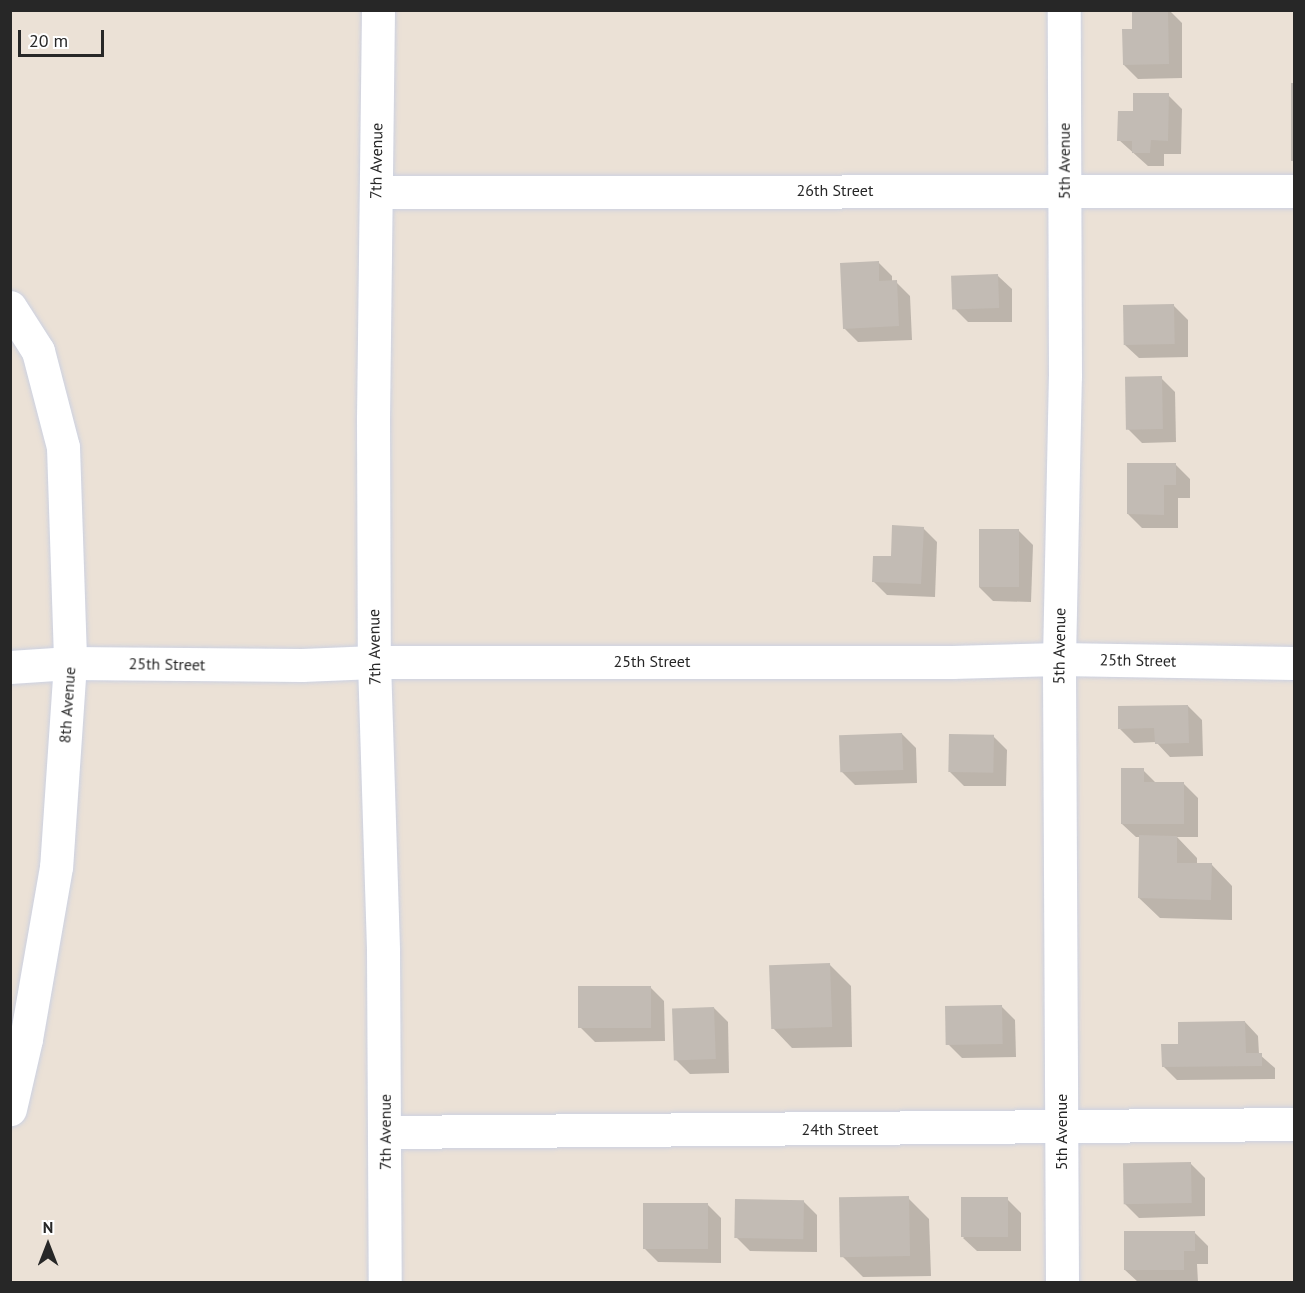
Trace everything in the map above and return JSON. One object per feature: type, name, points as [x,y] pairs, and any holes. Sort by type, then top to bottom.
[{"type":"street","name":"7th Avenue","points":[[378,10],[374,662],[385,1132],[385,1282]]},
{"type":"street","name":"5th Avenue","points":[[1062,1282],[1059,659],[1065,376],[1064,10]]},
{"type":"street","name":"26th Street","points":[[376,192],[1064,189],[1294,191]]},
{"type":"street","name":"8th Avenue","points":[[10,307],[39,351],[63,447],[70,663],[56,867],[29,1028],[10,1109]]},
{"type":"street","name":"25th Street","points":[[10,667],[70,663],[302,665],[374,662],[952,662],[1059,659],[1294,663]]},
{"type":"street","name":"24th Street","points":[[385,1132],[1294,1124]]},
{"type":"building","points":[[1132,10],[1168,10],[1169,64],[1123,65],[1122,29],[1132,29]]},
{"type":"building","points":[[1291,83],[1294,83],[1294,161],[1291,161]]},
{"type":"building","points":[[1133,93],[1169,93],[1168,141],[1151,140],[1150,153],[1132,153],[1132,141],[1117,141],[1118,111],[1133,111]]},
{"type":"building","points":[[879,261],[879,281],[897,280],[899,326],[843,329],[840,263]]},
{"type":"building","points":[[998,274],[999,308],[952,310],[951,276]]},
{"type":"building","points":[[1174,304],[1175,344],[1124,345],[1123,305]]},
{"type":"building","points":[[1162,376],[1163,429],[1126,430],[1125,377]]},
{"type":"building","points":[[1127,463],[1176,463],[1176,485],[1164,485],[1164,515],[1127,514]]},
{"type":"building","points":[[892,525],[924,527],[921,584],[872,582],[873,556],[891,556]]},
{"type":"building","points":[[979,529],[1019,529],[1019,587],[979,587]]},
{"type":"building","points":[[1188,705],[1189,743],[1155,744],[1154,728],[1118,729],[1118,706]]},
{"type":"building","points":[[902,733],[903,770],[840,772],[839,735]]},
{"type":"building","points":[[949,734],[994,735],[993,773],[948,772]]},
{"type":"building","points":[[1121,768],[1144,768],[1144,782],[1184,782],[1184,824],[1121,824]]},
{"type":"building","points":[[1139,835],[1177,836],[1177,863],[1212,863],[1211,900],[1138,898]]},
{"type":"building","points":[[830,963],[832,1027],[771,1029],[769,965]]},
{"type":"building","points":[[578,986],[651,986],[651,1028],[578,1028]]},
{"type":"building","points":[[1002,1005],[1003,1044],[946,1045],[945,1006]]},
{"type":"building","points":[[714,1007],[716,1059],[674,1060],[672,1008]]},
{"type":"building","points":[[1245,1021],[1246,1053],[1262,1053],[1262,1066],[1162,1067],[1161,1044],[1178,1044],[1178,1022]]},
{"type":"building","points":[[1191,1162],[1192,1203],[1124,1204],[1123,1163]]},
{"type":"building","points":[[909,1196],[910,1256],[840,1257],[839,1197]]},
{"type":"building","points":[[961,1197],[1008,1197],[1008,1237],[961,1237]]},
{"type":"building","points":[[735,1199],[804,1200],[803,1239],[734,1238]]},
{"type":"building","points":[[643,1203],[708,1203],[708,1249],[643,1249]]},
{"type":"building","points":[[1124,1231],[1195,1231],[1195,1251],[1184,1251],[1184,1270],[1124,1270]]}]
